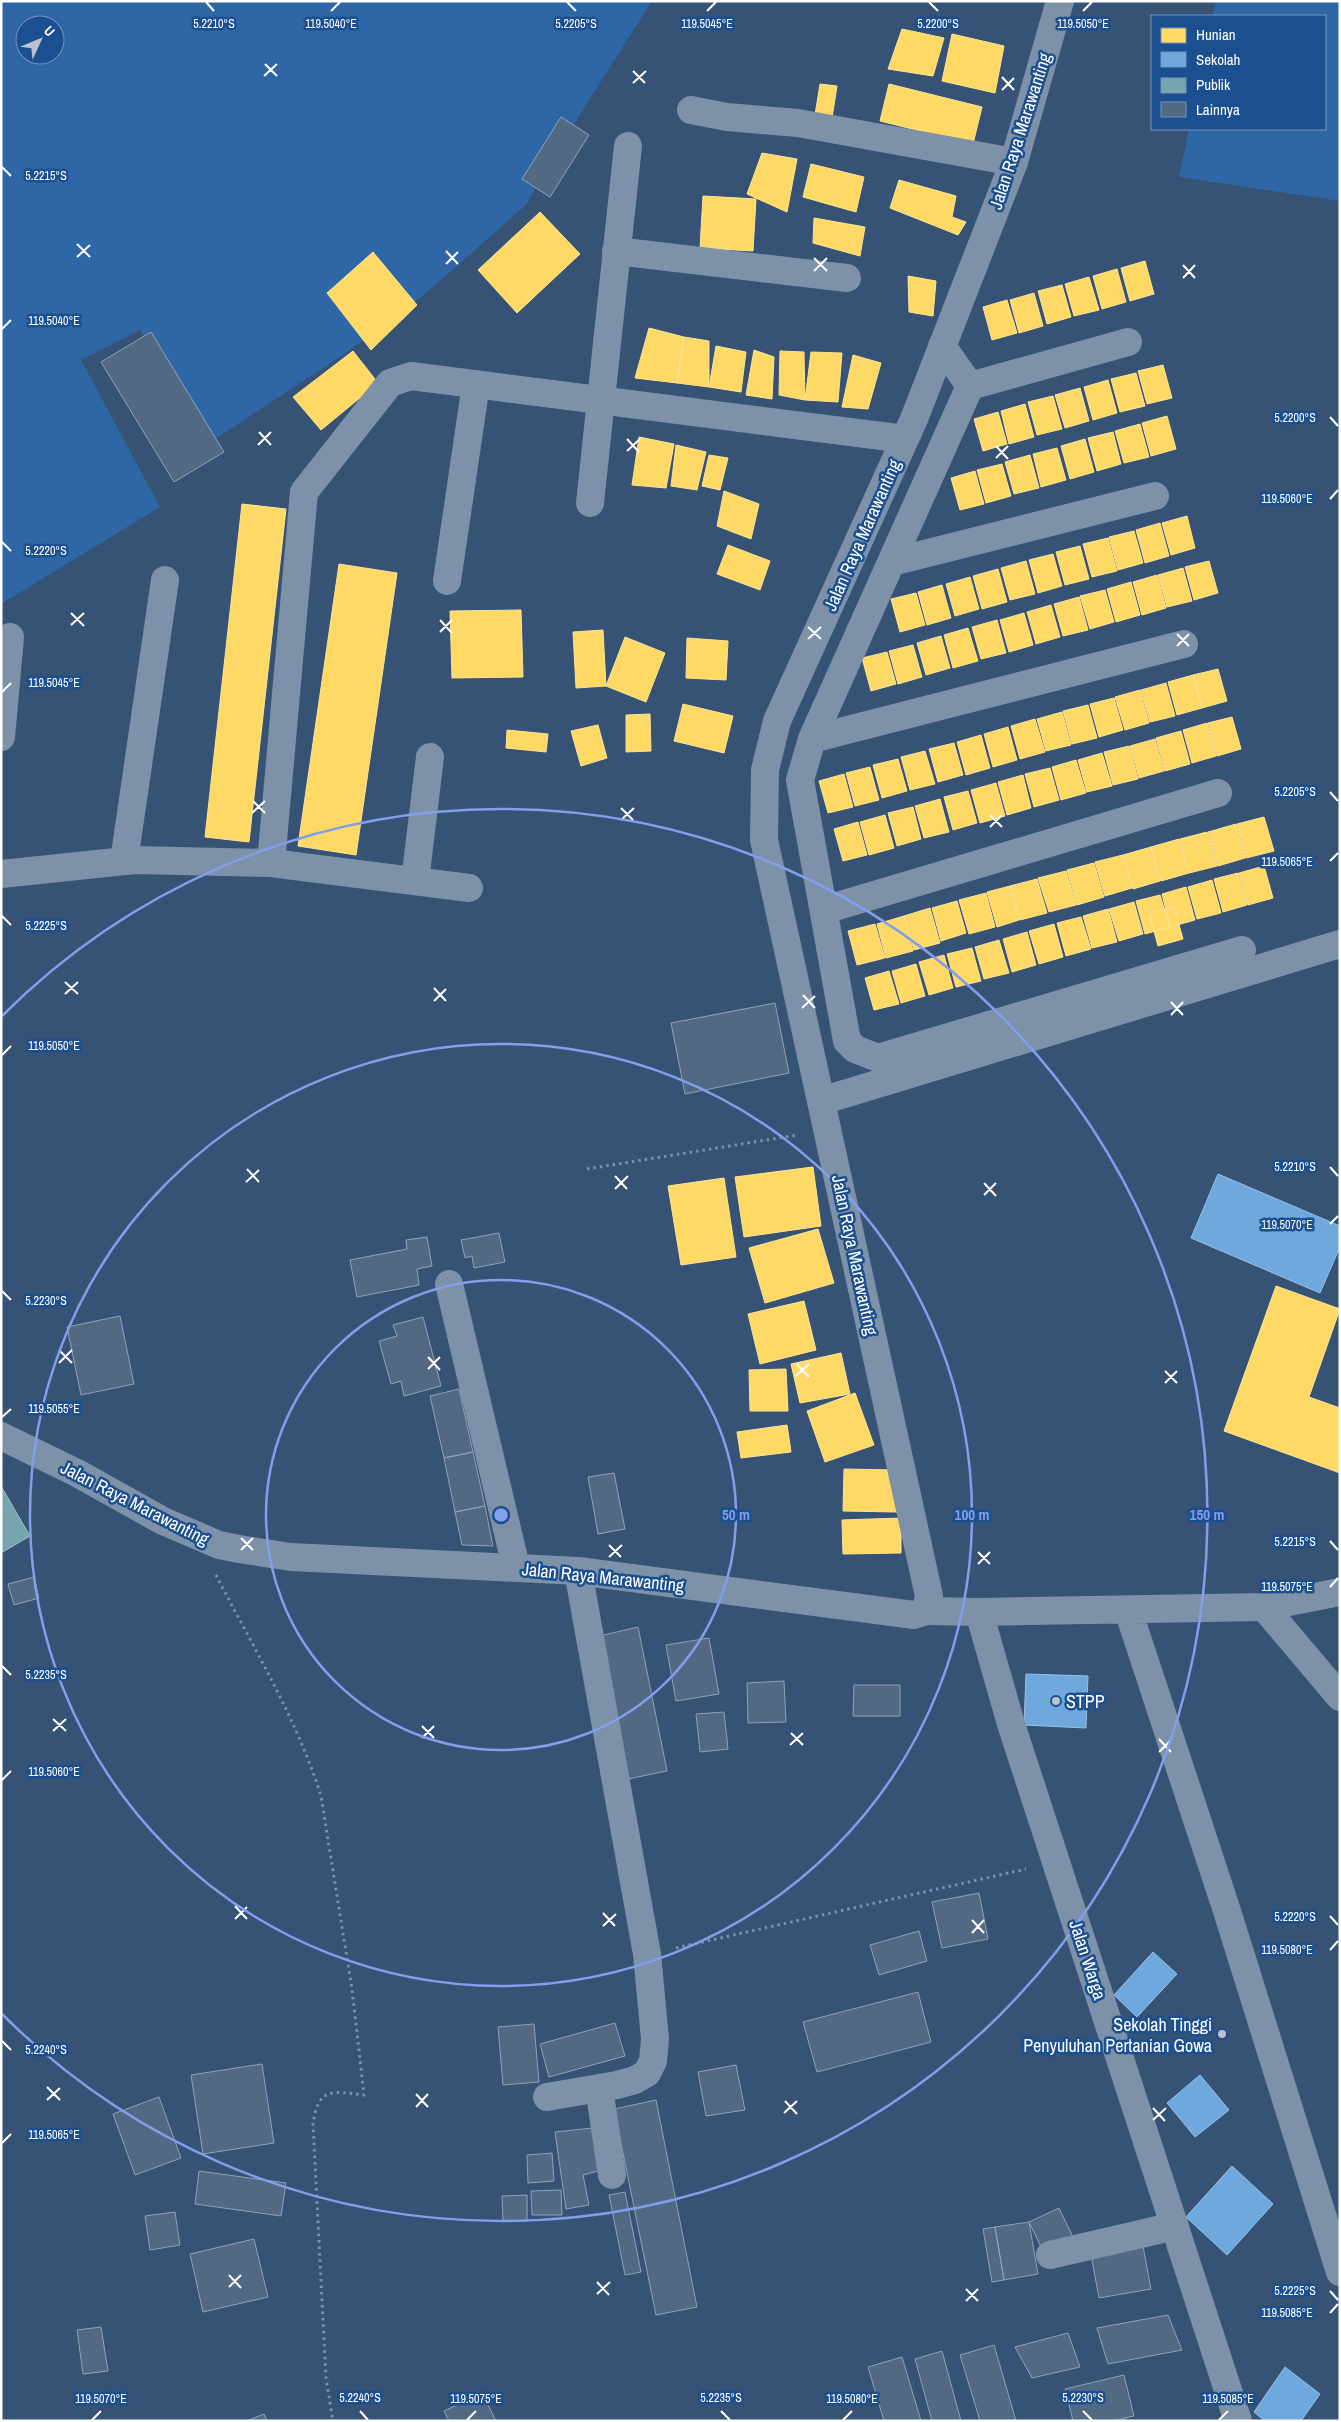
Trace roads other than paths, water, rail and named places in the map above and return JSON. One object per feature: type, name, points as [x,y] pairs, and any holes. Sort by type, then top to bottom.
[{"type":"street","name":"Jalan Raya Marawanting","points":[[1,1436],[70,1469],[196,1536],[219,1545],[291,1557],[578,1571],[914,1615],[926,1611],[930,1596],[764,840],[765,770],[777,721],[905,439],[1014,162],[1060,1]]},
{"type":"street","points":[[691,110],[727,117],[798,123],[1014,162]]},
{"type":"street","points":[[590,503],[628,146]]},
{"type":"street","points":[[616,252],[847,278]]},
{"type":"street","points":[[970,386],[1128,342]]},
{"type":"street","points":[[942,346],[970,386]]},
{"type":"street","points":[[271,863],[304,492],[357,422],[390,383],[411,376],[905,439]]},
{"type":"street","points":[[447,581],[476,384]]},
{"type":"street","points":[[970,386],[812,739],[800,780],[847,1041],[855,1049],[878,1058],[1242,950]]},
{"type":"street","points":[[892,562],[1155,496]]},
{"type":"street","points":[[124,861],[165,580]]},
{"type":"street","points":[[1,737],[10,637]]},
{"type":"street","points":[[812,739],[1184,644]]},
{"type":"street","points":[[415,882],[430,757]]},
{"type":"street","points":[[824,910],[1218,793]]},
{"type":"street","points":[[1,874],[124,861],[271,863],[469,888]]},
{"type":"street","points":[[821,1101],[1340,944]]},
{"type":"street","points":[[449,1284],[516,1567]]},
{"type":"street","points":[[547,2097],[635,2080],[647,2073],[653,2061],[655,2039],[647,1954],[578,1571]]},
{"type":"street","points":[[926,1611],[979,1612],[1264,1607],[1340,1592]]},
{"type":"street","points":[[1264,1607],[1340,1697]]},
{"type":"street","points":[[1128,1610],[1230,1920],[1340,2271]]},
{"type":"street","name":"Jalan Warga","points":[[979,1612],[1056,1862],[1238,2421]]},
{"type":"street","points":[[599,2088],[612,2175]]},
{"type":"street","points":[[1050,2254],[1176,2226]]},
{"type":"place","name":"STPP","points":[[1056,1701]]},
{"type":"place","name":"Sekolah Tinggi Penyuluhan Pertanian Gowa","points":[[1222,2034]]}]
